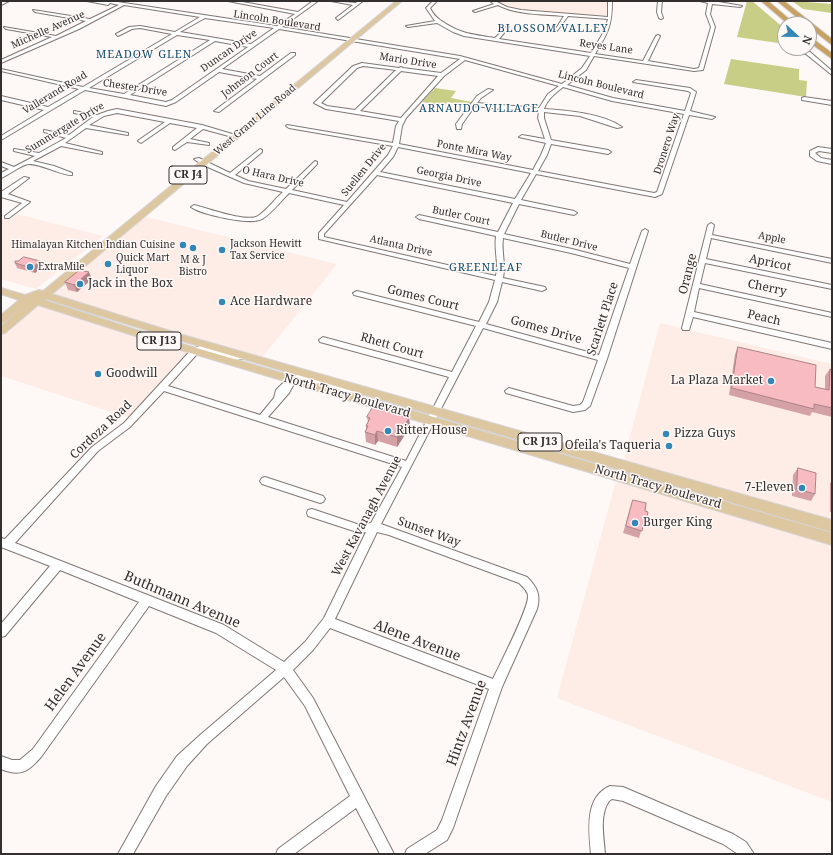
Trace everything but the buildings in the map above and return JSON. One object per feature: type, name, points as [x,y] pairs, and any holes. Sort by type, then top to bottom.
[{"type":"highway","points":[[764,1],[782,16]]},
{"type":"highway","points":[[780,1],[799,16]]},
{"type":"highway","points":[[817,31],[832,43]]},
{"type":"highway","points":[[817,45],[832,57]]},
{"type":"main road","name":"West Grant Line Road","points":[[1,331],[36,297],[156,193],[200,161],[232,135],[348,40],[392,1]]},
{"type":"main road","name":"West Grant Line Road","points":[[348,40],[400,1]]},
{"type":"main road","name":"West Grant Line Road","points":[[1,320],[36,297],[153,204],[200,161]]},
{"type":"main road","points":[[153,204],[158,195],[156,193]]},
{"type":"main road","name":"North Tracy Boulevard","points":[[1,283],[36,297],[195,351],[292,380],[434,416],[832,526]]},
{"type":"main road","name":"North Tracy Boulevard","points":[[1,291],[36,297],[362,390],[434,416],[832,538]]},
{"type":"street","points":[[1,2],[7,1]]},
{"type":"street","name":"Lincoln Boulevard","points":[[89,1],[201,17],[463,59],[516,70],[562,86],[612,99],[712,117]]},
{"type":"street","name":"Lincoln Boulevard","points":[[103,1],[121,5]]},
{"type":"street","points":[[230,1],[299,13]]},
{"type":"street","name":"Duncan Drive","points":[[171,102],[316,1]]},
{"type":"street","points":[[333,1],[356,4]]},
{"type":"street","points":[[338,18],[361,1]]},
{"type":"street","name":"Reyes Lane","points":[[435,1],[428,8],[429,12],[440,22],[457,33],[694,70],[701,69],[714,27],[708,14],[710,2]]},
{"type":"street","points":[[492,1],[520,11],[610,18]]},
{"type":"street","points":[[549,142],[541,118],[545,100],[580,72],[593,54],[607,30],[610,18],[610,1]]},
{"type":"street","points":[[660,1],[660,18]]},
{"type":"street","points":[[702,1],[740,6]]},
{"type":"street","points":[[475,11],[498,4]]},
{"type":"street","name":"Michelle Avenue","points":[[1,62],[57,37],[121,5]]},
{"type":"street","points":[[35,11],[91,20]]},
{"type":"street","points":[[557,30],[566,15]]},
{"type":"street","name":"Vallerand Road","points":[[1,138],[201,17]]},
{"type":"street","points":[[408,26],[440,22]]},
{"type":"street","points":[[496,40],[507,27]]},
{"type":"street","points":[[6,28],[57,37]]},
{"type":"street","points":[[118,35],[131,28],[145,28],[252,46]]},
{"type":"street","points":[[645,62],[658,36]]},
{"type":"street","points":[[124,97],[213,40]]},
{"type":"street","name":"Johnson Court","points":[[217,111],[293,54]]},
{"type":"street","points":[[811,56],[832,74]]},
{"type":"street","name":"Suellen Drive","points":[[321,238],[321,234],[390,156],[396,145],[402,120],[442,75],[463,59]]},
{"type":"street","name":"Mario Drive","points":[[356,112],[319,105],[317,103],[355,67],[362,64],[372,64],[442,75]]},
{"type":"street","points":[[356,112],[401,68]]},
{"type":"street","name":"Chester Drive","points":[[1,70],[124,97],[162,104],[171,102]]},
{"type":"street","points":[[218,70],[261,78]]},
{"type":"street","name":"Dronero Way","points":[[636,82],[693,91],[693,95],[660,193],[655,195]]},
{"type":"street","points":[[459,128],[459,124],[479,97],[490,90]]},
{"type":"street","points":[[1,98],[48,109]]},
{"type":"street","points":[[804,99],[832,103]]},
{"type":"street","points":[[475,104],[505,109],[542,110],[582,114],[619,127]]},
{"type":"street","name":"Summergate Drive","points":[[1,176],[4,171],[15,169],[60,144],[99,117],[113,111],[202,127],[232,135]]},
{"type":"street","points":[[76,112],[99,117]]},
{"type":"street","points":[[356,112],[402,120]]},
{"type":"street","points":[[141,142],[169,121]]},
{"type":"street","points":[[86,126],[126,134]]},
{"type":"street","name":"Ponte Mira Way","points":[[289,126],[655,195]]},
{"type":"street","points":[[175,148],[202,127]]},
{"type":"street","points":[[46,131],[71,137]]},
{"type":"street","points":[[522,137],[608,152]]},
{"type":"street","points":[[186,140],[207,144]]},
{"type":"street","name":"West Kavanagh Avenue","points":[[125,854],[162,791],[182,761],[203,740],[285,669],[309,646],[328,622],[374,527],[493,302],[500,278],[498,247],[500,235],[517,201],[544,155],[549,142]]},
{"type":"street","points":[[60,144],[100,153]]},
{"type":"street","points":[[832,151],[818,149],[812,152],[812,155],[815,158],[832,162]]},
{"type":"street","points":[[16,150],[39,155]]},
{"type":"street","points":[[231,175],[260,151]]},
{"type":"street","name":"O Hara Drive","points":[[200,161],[246,182],[348,204]]},
{"type":"street","points":[[27,162],[70,174]]},
{"type":"street","points":[[194,207],[247,220],[256,220],[260,218],[288,191],[315,163]]},
{"type":"street","points":[[1,164],[15,169]]},
{"type":"street","name":"Georgia Drive","points":[[376,172],[574,213]]},
{"type":"street","points":[[2,194],[26,178]]},
{"type":"street","points":[[2,194],[27,202],[7,217]]},
{"type":"street","name":"Butler Court","points":[[419,217],[500,235]]},
{"type":"street","name":"Orange","points":[[686,328],[711,225]]},
{"type":"street","name":"Scarlett Place","points":[[510,391],[569,408],[585,406],[603,359],[645,231]]},
{"type":"street","name":"Butler Drive","points":[[500,235],[572,251],[633,267]]},
{"type":"street","name":"Apple","points":[[709,236],[832,261]]},
{"type":"street","name":"Atlanta Drive","points":[[321,238],[500,278],[542,289]]},
{"type":"street","name":"Apricot","points":[[703,260],[832,287]]},
{"type":"street","name":"Cherry","points":[[697,285],[832,315]]},
{"type":"street","name":"Gomes Court","points":[[357,294],[482,325]]},
{"type":"street","name":"Peach","points":[[690,314],[832,346]]},
{"type":"street","name":"Gomes Drive","points":[[482,325],[603,359]]},
{"type":"street","name":"Rhett Court","points":[[322,340],[455,376]]},
{"type":"street","points":[[195,351],[198,349],[204,349],[234,357],[244,356]]},
{"type":"street","name":"Cordoza Road","points":[[4,543],[95,449],[127,425],[195,351]]},
{"type":"street","points":[[262,419],[278,399],[285,393],[292,380],[296,378],[302,378],[344,389],[362,390]]},
{"type":"street","points":[[162,387],[408,465]]},
{"type":"street","points":[[265,481],[320,499]]},
{"type":"street","name":"Sunset Way","points":[[312,513],[360,529],[374,527],[390,531],[523,580],[533,590]]},
{"type":"street","name":"Buthmann Avenue","points":[[4,543],[220,629],[285,669],[309,702],[359,798],[386,854]]},
{"type":"street","points":[[1,632],[58,565]]},
{"type":"street","name":"Hintz Avenue","points":[[412,854],[442,835],[448,824],[496,686],[535,598],[533,590]]},
{"type":"street","name":"Helen Avenue","points":[[1,762],[12,767],[20,766],[29,761],[37,753],[147,600]]},
{"type":"street","name":"Alene Avenue","points":[[328,622],[496,686]]},
{"type":"street","points":[[598,854],[597,808],[602,798],[611,793],[623,794],[728,839],[741,846],[747,853]]},
{"type":"street","points":[[283,854],[359,798]]},
{"type":"shaded area","points":[[498,1],[607,1],[607,15],[602,16],[530,11],[509,6]]},
{"type":"shaded area","points":[[17,214],[103,236],[36,289],[1,279],[1,218],[9,220]]},
{"type":"shaded area","points":[[142,216],[337,264],[261,359],[48,294]]},
{"type":"shaded area","points":[[38,304],[191,352],[130,418],[1,376],[1,334]]},
{"type":"shaded area","points":[[660,323],[832,364],[832,522],[623,463]]},
{"type":"shaded area","points":[[617,477],[832,541],[832,802],[557,698]]},
{"type":"green space","points":[[747,1],[752,1],[777,22],[777,43],[737,37]]},
{"type":"green space","points":[[792,1],[832,4],[832,13],[803,9]]},
{"type":"green space","points":[[731,59],[799,69],[799,80],[807,81],[806,97],[724,84]]},
{"type":"green space","points":[[435,88],[456,91],[451,98],[472,102],[469,106],[447,102],[444,106],[422,102]]},
{"type":"place","name":"Himalayan Kitchen Indian Cuisine","points":[[183,245]]},
{"type":"place","name":"M & J Bistro","points":[[193,248]]},
{"type":"place","name":"Jackson Hewitt Tax Service","points":[[222,250]]},
{"type":"place","name":"Quick Mart Liquor","points":[[108,264]]},
{"type":"place","name":"ExtraMile","points":[[30,267]]},
{"type":"place","name":"Jack in the Box","points":[[80,284]]},
{"type":"place","name":"Ace Hardware","points":[[222,302]]},
{"type":"place","name":"Goodwill","points":[[98,374]]},
{"type":"place","name":"La Plaza Market","points":[[771,381]]},
{"type":"place","name":"Ritter House","points":[[388,431]]},
{"type":"place","name":"Pizza Guys","points":[[666,434]]},
{"type":"place","name":"Ofeila's Taqueria","points":[[669,446]]},
{"type":"place","name":"7-Eleven","points":[[802,488]]},
{"type":"place","name":"Burger King","points":[[635,523]]},
{"type":"district","name":"BLOSSOM VALLEY","points":[[553,29]]},
{"type":"district","name":"MEADOW GLEN","points":[[144,55]]},
{"type":"district","name":"ARNAUDO VILLAGE","points":[[479,109]]},
{"type":"district","name":"GREENLEAF","points":[[486,268]]}]
